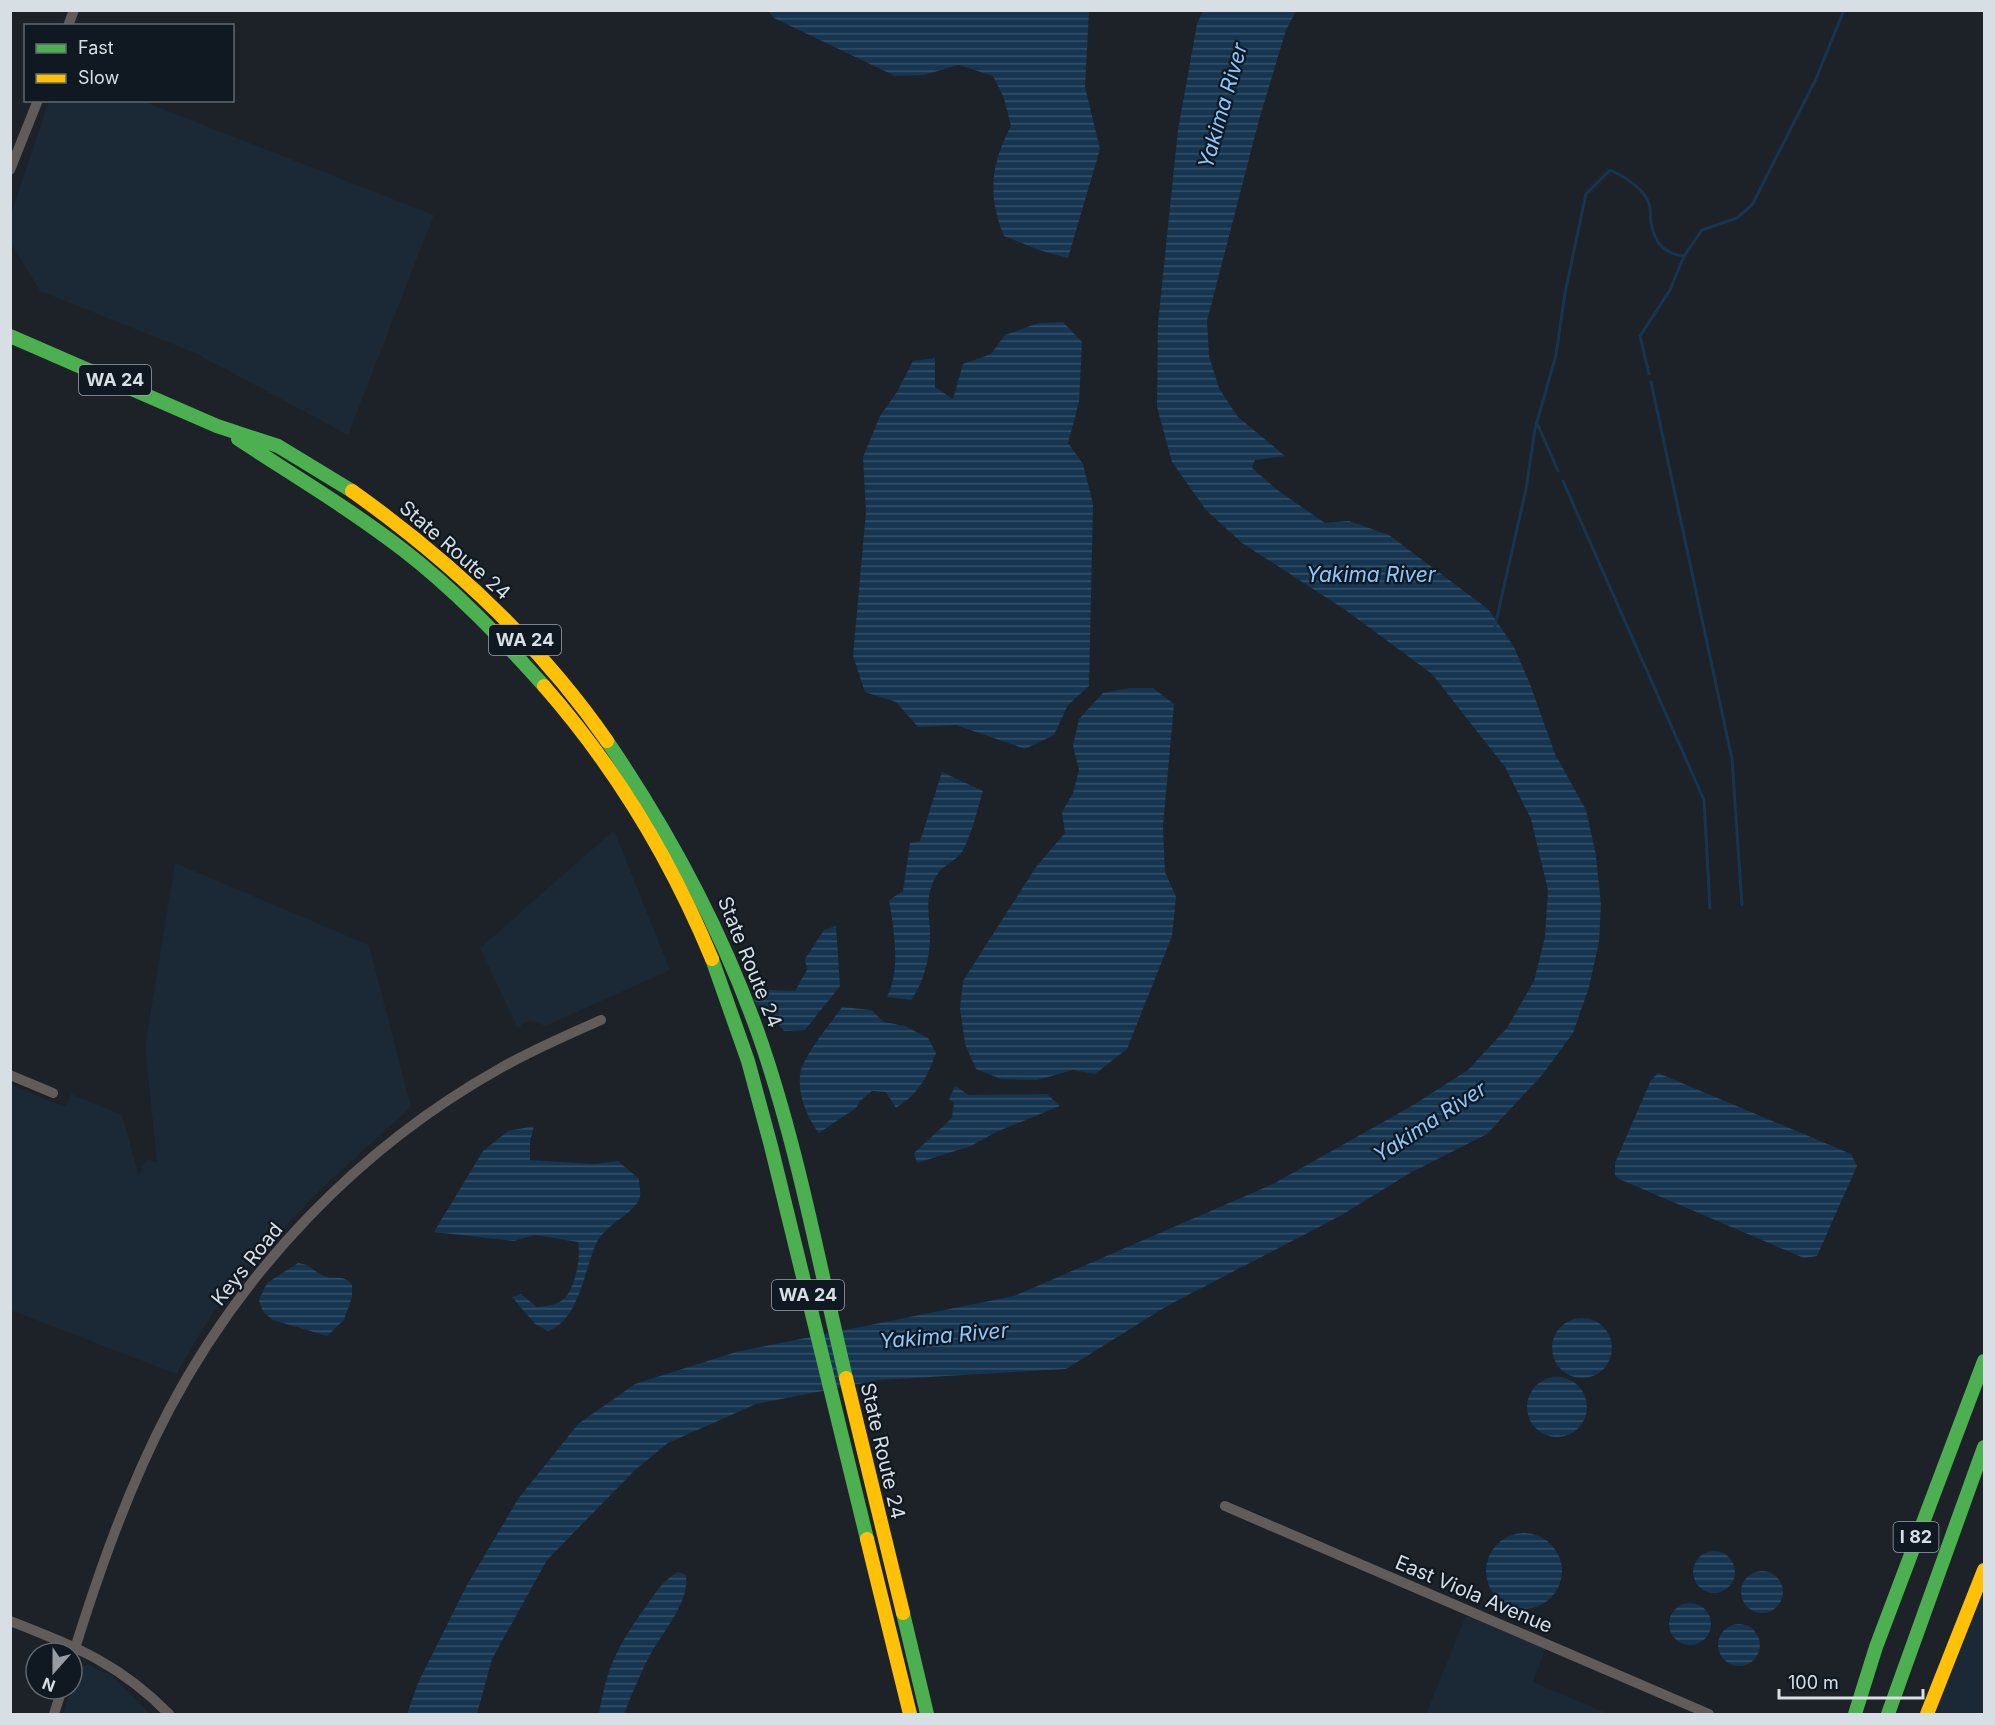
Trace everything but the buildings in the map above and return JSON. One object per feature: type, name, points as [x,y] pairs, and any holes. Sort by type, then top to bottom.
[{"type":"main road","name":"State Route 24","points":[[10,336],[218,426],[276,446],[361,498],[438,557],[530,646],[594,721],[640,788],[690,872],[729,957],[765,1052],[783,1115],[927,1714]]},
{"type":"main road","points":[[10,346],[27,343]]},
{"type":"main road","name":"State Route 24","points":[[218,426],[336,501],[409,554],[451,590],[527,666],[590,743],[632,804],[684,895],[713,961],[746,1048],[764,1112],[910,1714]]},
{"type":"main road","name":"I 82","points":[[1855,1714],[1883,1626],[1984,1361]]},
{"type":"main road","name":"I 82","points":[[1888,1714],[1945,1550],[1984,1447]]},
{"type":"main road","points":[[1898,1714],[1930,1615],[1945,1550]]},
{"type":"main road","points":[[1927,1714],[1984,1570]]},
{"type":"street","points":[[10,170],[37,102]]},
{"type":"street","name":"Keys Road","points":[[78,1641],[127,1502],[170,1408],[232,1307],[272,1257],[349,1178],[426,1116],[498,1070],[601,1020]]},
{"type":"street","points":[[10,1075],[54,1093]]},
{"type":"street","name":"East Viola Avenue","points":[[1225,1506],[1709,1714]]},
{"type":"street","points":[[10,1621],[50,1641]]},
{"type":"street","points":[[84,1657],[125,1674],[169,1714]]},
{"type":"shaded area","points":[[49,102],[145,102],[434,215],[348,435],[195,353],[40,291],[11,243],[10,217]]},
{"type":"shaded area","points":[[614,830],[670,970],[546,1026],[531,1021],[523,1023],[518,1029],[480,948]]},
{"type":"shaded area","points":[[175,863],[369,945],[411,1107],[321,1189],[270,1242],[212,1314],[176,1374],[10,1310],[11,1085],[65,1107],[71,1094],[122,1115],[139,1175],[146,1159],[157,1162],[145,1047]]},
{"type":"shaded area","points":[[1984,1591],[1984,1714],[1935,1714]]},
{"type":"shaded area","points":[[1469,1608],[1549,1640],[1533,1682],[1609,1714],[1426,1714]]},
{"type":"shaded area","points":[[87,1664],[112,1676],[150,1714],[63,1714],[68,1701],[84,1701],[84,1666]]},
{"type":"water","points":[[768,11],[1089,11],[1085,87],[1100,149],[1068,258],[1039,250],[1004,236],[993,193],[999,153],[1011,126],[1004,98],[993,76],[959,65],[924,75],[895,76],[774,18]]},
{"type":"water","name":"Yakima River","points":[[1203,11],[1296,11],[1286,30],[1259,120],[1207,321],[1209,356],[1219,388],[1237,416],[1285,456],[1255,460],[1252,468],[1280,492],[1325,523],[1349,521],[1389,535],[1488,609],[1514,647],[1555,754],[1586,810],[1596,855],[1601,905],[1599,942],[1589,987],[1573,1033],[1543,1074],[1487,1134],[1410,1173],[1340,1216],[1167,1306],[1066,1369],[879,1380],[756,1404],[668,1443],[635,1470],[547,1560],[492,1659],[477,1714],[407,1714],[418,1683],[467,1585],[518,1499],[578,1424],[635,1384],[736,1352],[1014,1296],[1273,1184],[1410,1107],[1468,1070],[1507,1028],[1534,981],[1545,937],[1548,890],[1531,819],[1505,767],[1432,674],[1344,609],[1242,543],[1206,510],[1172,462],[1157,407],[1158,323],[1178,130],[1197,24]]},
{"type":"water","points":[[1063,322],[1082,342],[1079,402],[1068,443],[1083,464],[1093,504],[1089,686],[1068,705],[1054,735],[1025,749],[956,725],[918,727],[896,702],[865,692],[853,656],[866,512],[863,457],[880,416],[897,392],[913,361],[935,358],[935,387],[953,399],[963,364],[991,354],[1005,335],[1039,323]]},
{"type":"water","points":[[1130,688],[1153,688],[1174,704],[1163,826],[1165,872],[1176,897],[1172,936],[1127,1049],[1095,1074],[1073,1070],[1037,1080],[1001,1079],[976,1069],[965,1044],[960,1008],[963,981],[1036,867],[1065,833],[1062,812],[1073,793],[1079,770],[1073,746],[1079,719],[1103,693]]},
{"type":"water","points":[[942,772],[983,791],[966,845],[958,856],[939,872],[930,891],[929,948],[920,985],[911,1000],[887,997],[895,962],[889,900],[903,891],[910,843],[920,841]]},
{"type":"water","points":[[836,926],[840,986],[805,1030],[784,1031],[771,1016],[761,1013],[753,998],[769,990],[795,991],[807,970],[805,959],[824,930]]},
{"type":"water","points":[[842,1007],[871,1010],[884,1022],[905,1026],[928,1038],[936,1053],[921,1084],[911,1097],[896,1108],[886,1092],[872,1091],[860,1101],[856,1108],[819,1133],[804,1106],[800,1091],[800,1076],[811,1050]]},
{"type":"water","points":[[1658,1073],[1851,1154],[1857,1166],[1817,1256],[1804,1258],[1619,1179],[1615,1175],[1615,1163],[1651,1080]]},
{"type":"water","points":[[955,1086],[969,1095],[1047,1094],[1060,1106],[996,1132],[971,1146],[917,1163],[914,1153],[952,1118],[954,1102],[949,1100]]},
{"type":"water","points":[[534,1126],[530,1142],[530,1160],[594,1164],[618,1161],[639,1179],[640,1190],[640,1197],[633,1208],[600,1237],[579,1294],[567,1317],[548,1331],[535,1324],[512,1297],[521,1294],[537,1307],[562,1301],[571,1289],[575,1276],[579,1254],[578,1242],[535,1235],[514,1241],[434,1232],[483,1151],[508,1131]]},
{"type":"water","points":[[298,1263],[324,1276],[345,1279],[352,1285],[352,1297],[344,1320],[327,1336],[273,1320],[263,1312],[259,1300],[267,1283]]},
{"type":"water","points":[[1576,1318],[1588,1318],[1599,1323],[1607,1331],[1612,1348],[1610,1360],[1599,1373],[1588,1378],[1576,1378],[1565,1373],[1557,1365],[1552,1354],[1552,1342],[1557,1331],[1565,1323]]},
{"type":"water","points":[[1551,1377],[1563,1377],[1574,1382],[1582,1390],[1587,1407],[1585,1419],[1574,1432],[1563,1437],[1551,1437],[1540,1432],[1532,1424],[1527,1413],[1527,1401],[1532,1390],[1540,1382]]},
{"type":"water","points":[[1517,1533],[1531,1533],[1545,1539],[1556,1550],[1562,1564],[1559,1586],[1551,1598],[1531,1609],[1517,1609],[1503,1603],[1492,1592],[1486,1578],[1486,1564],[1492,1550],[1503,1539]]},
{"type":"water","points":[[1714,1551],[1729,1557],[1735,1572],[1729,1587],[1714,1593],[1699,1587],[1693,1572],[1699,1557]]},
{"type":"water","points":[[1762,1571],[1777,1577],[1783,1592],[1777,1607],[1762,1613],[1747,1607],[1741,1592],[1747,1577]]},
{"type":"water","points":[[678,1572],[686,1575],[686,1586],[679,1608],[653,1649],[624,1714],[599,1714],[610,1669],[621,1644],[657,1591]]},
{"type":"water","points":[[1690,1603],[1705,1609],[1711,1624],[1705,1639],[1690,1645],[1675,1639],[1669,1624],[1675,1609]]},
{"type":"water","points":[[1739,1624],[1754,1630],[1760,1645],[1754,1660],[1739,1666],[1724,1660],[1718,1645],[1724,1630]]},
{"type":"waterway","points":[[1495,626],[1526,489],[1535,429],[1556,355],[1565,293],[1586,194],[1610,170],[1627,179],[1643,193],[1650,206],[1651,223],[1658,242],[1671,253],[1684,256],[1702,230],[1737,218],[1752,205],[1815,81],[1844,10]]},
{"type":"waterway","points":[[1649,374],[1640,336],[1670,290],[1684,256]]},
{"type":"waterway","points":[[1651,382],[1732,759],[1742,905]]},
{"type":"waterway","points":[[1537,423],[1558,471]]},
{"type":"waterway","points":[[1563,481],[1704,800],[1710,908]]},
{"type":"traffic: fast","points":[[10,336],[217,426],[278,446],[352,491]]},
{"type":"traffic: fast","points":[[238,439],[362,520],[421,564],[476,614],[544,686]]},
{"type":"traffic: fast","points":[[607,741],[672,845],[710,917],[757,1030],[784,1114],[846,1378]]},
{"type":"traffic: fast","points":[[712,959],[748,1061],[771,1146],[867,1539]]},
{"type":"traffic: fast","points":[[1855,1714],[1876,1647],[1984,1361]]},
{"type":"traffic: fast","points":[[1888,1714],[1984,1447]]},
{"type":"traffic: fast","points":[[903,1613],[927,1714]]},
{"type":"traffic: slow","points":[[352,491],[423,545],[490,605],[552,670],[607,741]]},
{"type":"traffic: slow","points":[[544,686],[618,782],[660,850],[712,959]]},
{"type":"traffic: slow","points":[[846,1378],[903,1613]]},
{"type":"traffic: slow","points":[[867,1539],[910,1714]]},
{"type":"traffic: slow","points":[[1927,1714],[1984,1570]]}]
